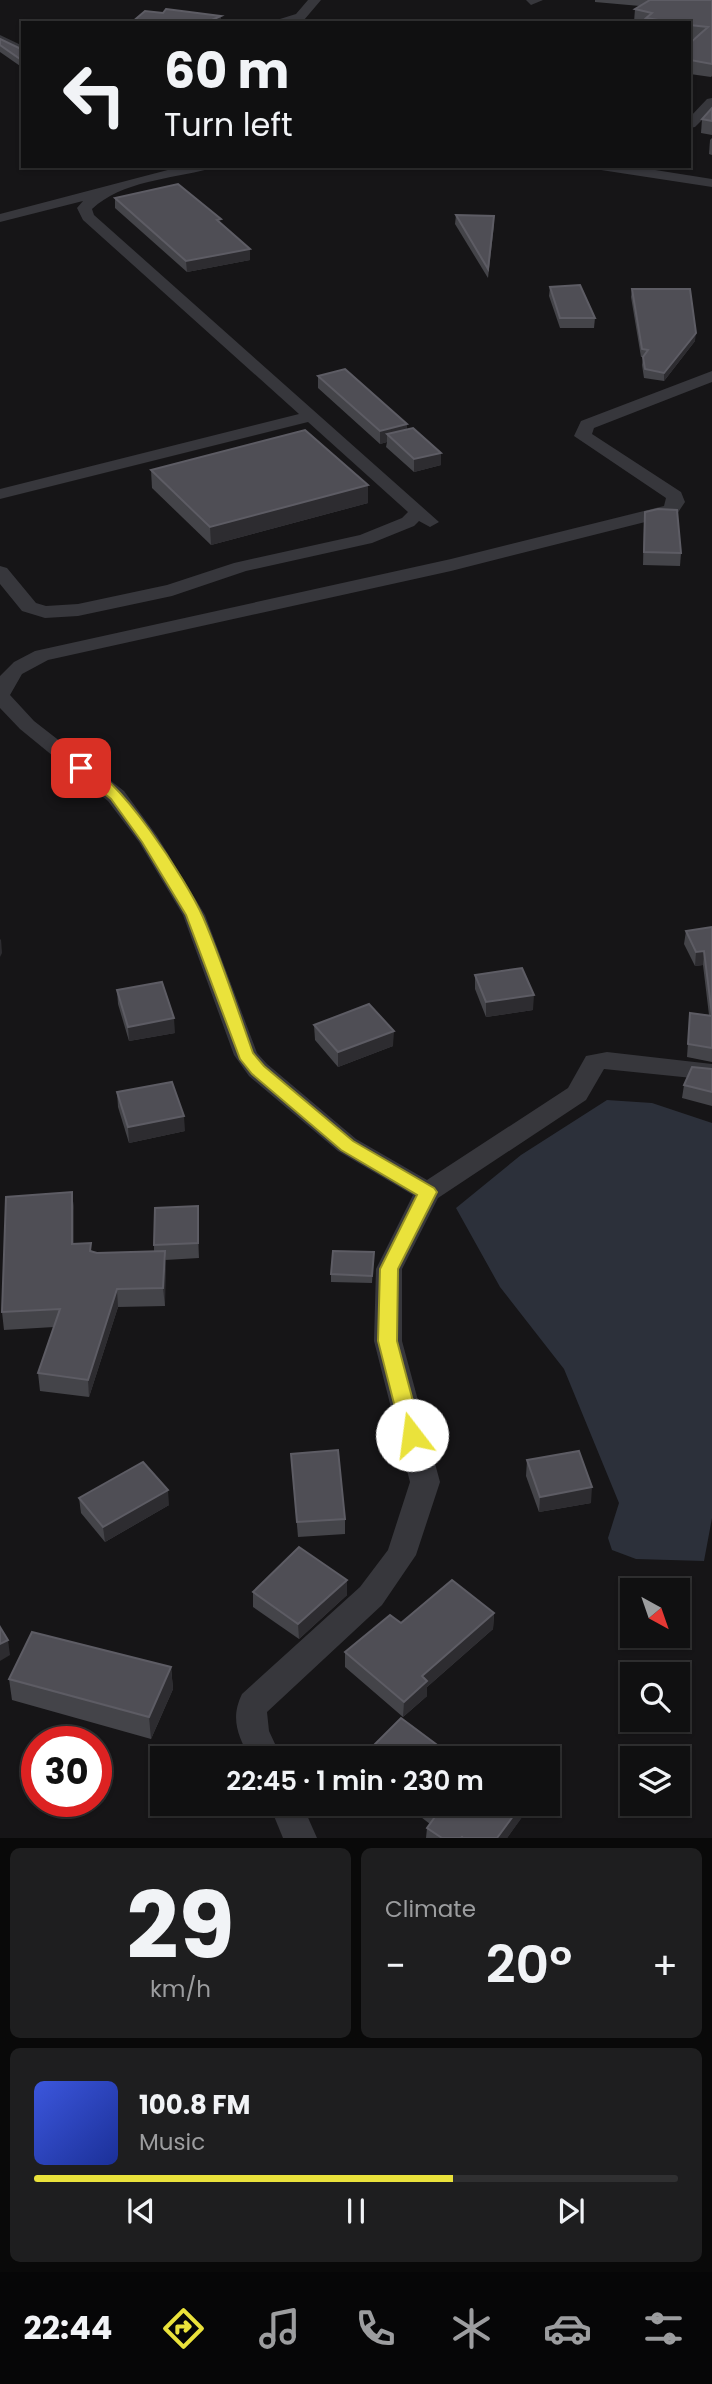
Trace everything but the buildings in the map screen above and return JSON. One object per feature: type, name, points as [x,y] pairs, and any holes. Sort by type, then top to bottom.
[{"type":"street","points":[[283,21],[300,17],[315,0]]},
{"type":"street","points":[[531,1],[537,0]]},
{"type":"street","points":[[0,39],[21,50]]},
{"type":"street","points":[[691,105],[709,105]]},
{"type":"street","points":[[691,123],[709,105]]},
{"type":"street","points":[[0,218],[197,168]]},
{"type":"street","points":[[644,169],[712,183]]},
{"type":"street","points":[[0,572],[29,607],[45,612],[78,610],[172,590],[241,568],[366,539],[424,516],[88,217],[84,208],[92,198],[111,191]]},
{"type":"street","points":[[428,1192],[347,1145],[258,1070],[246,1055],[194,915],[149,841],[116,796],[27,725],[0,696],[6,677],[26,662],[42,655],[451,565],[671,510],[677,502],[675,495],[583,436],[583,431],[587,425],[712,376]]},
{"type":"street","points":[[0,494],[310,416]]},
{"type":"street","points":[[260,1746],[250,1723],[249,1714],[254,1704],[371,1596],[401,1555],[425,1482],[388,1341],[389,1269],[428,1192],[577,1094],[595,1062],[607,1060],[712,1072]]},
{"type":"street","points":[[290,1816],[300,1838]]},
{"type":"shaded area","points":[[607,1100],[652,1103],[712,1123],[712,1518],[704,1561],[636,1559],[612,1550],[608,1538],[619,1503],[564,1369],[500,1287],[456,1208],[521,1155]]},
{"type":"route","points":[[81,768],[116,796],[149,841],[194,915],[246,1055],[258,1070],[347,1145],[428,1192],[389,1269],[388,1341],[412,1435]]}]
